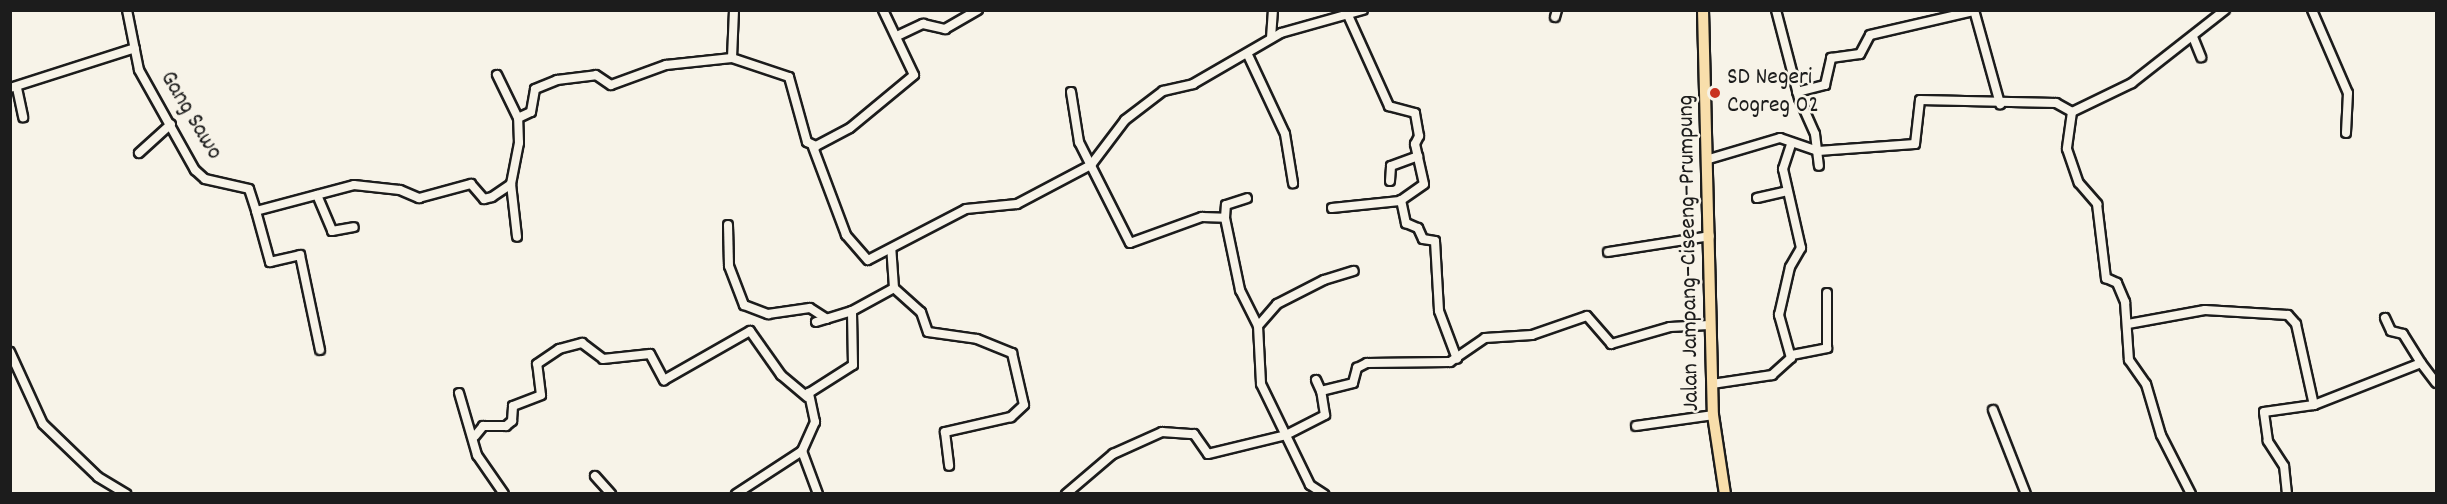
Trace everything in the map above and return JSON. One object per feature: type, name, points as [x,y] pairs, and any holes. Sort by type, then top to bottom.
[{"type":"main road","name":"Jalan Jampang–Ciseeng–Prumpung","points":[[1702,10],[1709,159],[1709,325],[1713,415],[1725,494]]},
{"type":"street","name":"Gang Sawo","points":[[127,10],[140,70],[200,176],[249,189],[256,211]]},
{"type":"street","points":[[732,58],[734,10]]},
{"type":"street","points":[[813,147],[843,133],[914,75],[883,10]]},
{"type":"street","points":[[897,36],[923,24],[945,29],[978,10]]},
{"type":"street","points":[[1271,38],[1273,10]]},
{"type":"street","points":[[518,118],[531,112],[535,89],[557,80],[596,75],[611,85],[666,65],[732,58],[789,77],[805,138],[813,147],[849,239],[866,260],[966,209],[1017,204],[1091,165],[1125,120],[1146,102],[1248,55],[1271,38],[1363,10]]},
{"type":"street","points":[[1776,10],[1797,92],[1818,151],[1819,166]]},
{"type":"street","points":[[2072,112],[2132,83],[2225,10]]},
{"type":"street","points":[[2312,10],[2348,93],[2346,133]]},
{"type":"street","points":[[1797,92],[1825,85],[1831,58],[1860,54],[1870,35],[1974,11],[2000,104]]},
{"type":"street","points":[[1332,208],[1401,200],[1424,186],[1418,156],[1415,113],[1389,106],[1347,13]]},
{"type":"street","points":[[2193,37],[2201,57]]},
{"type":"street","points":[[23,117],[14,88],[135,48]]},
{"type":"street","points":[[1248,55],[1285,134],[1293,183]]},
{"type":"street","points":[[497,75],[518,118],[511,184],[517,237]]},
{"type":"street","points":[[1071,92],[1076,132],[1130,243],[1202,217],[1225,218]]},
{"type":"street","points":[[1709,159],[1776,138],[1791,145],[1818,151],[1915,144],[1920,100],[2000,104],[2056,103],[2072,112]]},
{"type":"street","points":[[2072,112],[2067,149],[2079,183],[2097,204],[2106,278],[2121,291],[2128,324],[2133,372],[2146,384],[2171,459],[2191,494]]},
{"type":"street","points":[[139,153],[171,124]]},
{"type":"street","points":[[1791,145],[1783,169],[1801,248],[1790,267],[1779,315],[1792,355]]},
{"type":"street","points":[[1390,181],[1391,166],[1418,156]]},
{"type":"street","points":[[320,350],[300,255],[270,262],[256,211],[362,185],[419,198],[471,184],[486,200],[511,184]]},
{"type":"street","points":[[1757,198],[1787,191]]},
{"type":"street","points":[[317,195],[332,231],[354,227]]},
{"type":"street","points":[[1247,198],[1227,205],[1225,218],[1240,290],[1258,326],[1261,384],[1310,484],[1324,494]]},
{"type":"street","points":[[1401,200],[1406,223],[1418,228],[1423,239],[1435,241],[1439,311],[1456,359]]},
{"type":"street","points":[[728,225],[729,266],[744,305],[773,314],[805,307],[827,319]]},
{"type":"street","points":[[1608,252],[1710,236]]},
{"type":"street","points":[[891,249],[894,288],[921,312],[928,332],[977,339],[1012,353],[1024,405],[1011,417],[945,432],[949,466]]},
{"type":"street","points":[[1258,326],[1281,302],[1354,272]]},
{"type":"street","points":[[816,322],[852,311],[894,288]]},
{"type":"street","points":[[1712,384],[1772,375],[1792,355],[1827,348],[1827,293]]},
{"type":"street","points":[[2128,324],[2205,310],[2289,315],[2296,324],[2314,405]]},
{"type":"street","points":[[807,397],[853,365],[852,311]]},
{"type":"street","points":[[1321,391],[1353,383],[1357,368],[1367,363],[1456,359],[1485,338],[1532,336],[1587,316],[1611,344],[1670,327],[1709,325]]},
{"type":"street","points":[[2385,318],[2391,331],[2403,333],[2436,383]]},
{"type":"street","points":[[475,436],[483,426],[506,426],[512,421],[513,406],[541,395],[537,364],[559,349],[582,343],[606,359],[650,354],[664,380],[750,331],[781,375],[807,397],[815,422],[802,451],[736,494]]},
{"type":"street","points":[[10,352],[43,424],[98,477],[126,494]]},
{"type":"street","points":[[2286,494],[2284,466],[2268,441],[2264,412],[2314,405],[2421,363]]},
{"type":"street","points":[[1065,494],[1113,454],[1162,432],[1194,434],[1208,454],[1286,435],[1325,415],[1321,391],[1316,380]]},
{"type":"street","points":[[459,393],[475,436],[477,455],[504,494]]},
{"type":"street","points":[[1992,410],[2026,494]]},
{"type":"street","points":[[1636,426],[1713,415]]},
{"type":"street","points":[[802,451],[818,494]]},
{"type":"street","points":[[595,476],[611,494]]},
{"type":"place","name":"SD Negeri Cogreg 02","points":[[1715,93]]}]
